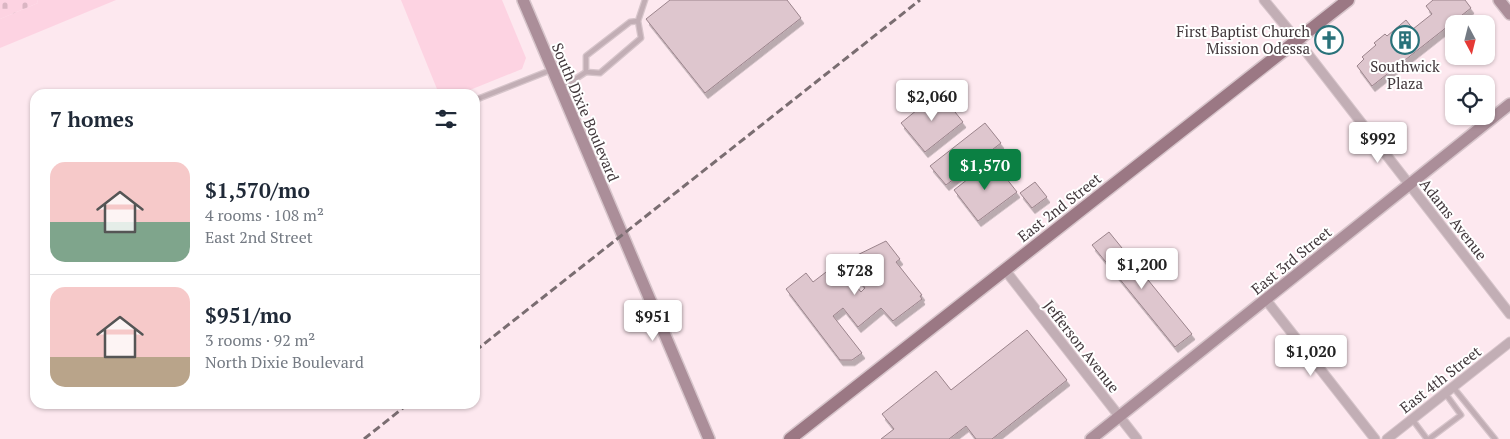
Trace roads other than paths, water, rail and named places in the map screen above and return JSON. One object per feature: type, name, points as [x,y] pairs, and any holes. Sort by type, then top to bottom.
[{"type":"main road","name":"East 2nd Street","points":[[790,439],[1348,0]]},
{"type":"street","name":"South Dixie Boulevard","points":[[523,0],[708,439]]},
{"type":"street","name":"Adams Avenue","points":[[1264,0],[1298,40],[1510,314]]},
{"type":"street","points":[[1499,0],[1510,14]]},
{"type":"street","name":"East 3rd Street","points":[[1091,439],[1510,104]]},
{"type":"street","name":"Jefferson Avenue","points":[[1005,270],[1137,439]]},
{"type":"street","points":[[1266,300],[1375,439]]},
{"type":"street","name":"East 4th Street","points":[[1387,439],[1510,342]]},
{"type":"lane","points":[[560,89],[586,72],[600,73],[641,38],[638,21],[645,0]]},
{"type":"lane","points":[[586,72],[586,56],[630,22],[638,21]]},
{"type":"lane","points":[[480,98],[552,69]]},
{"type":"lane","points":[[1453,387],[1495,439]]},
{"type":"lane","points":[[1445,393],[1461,415]]},
{"type":"lane","points":[[1412,420],[1428,439],[1471,408]]},
{"type":"railway","points":[[480,347],[920,0]]},
{"type":"railway","points":[[364,439],[402,409]]},
{"type":"place","name":"First Baptist Church Mission Odessa","points":[[1329,40]]},
{"type":"place","name":"Southwick Plaza","points":[[1405,40]]}]
